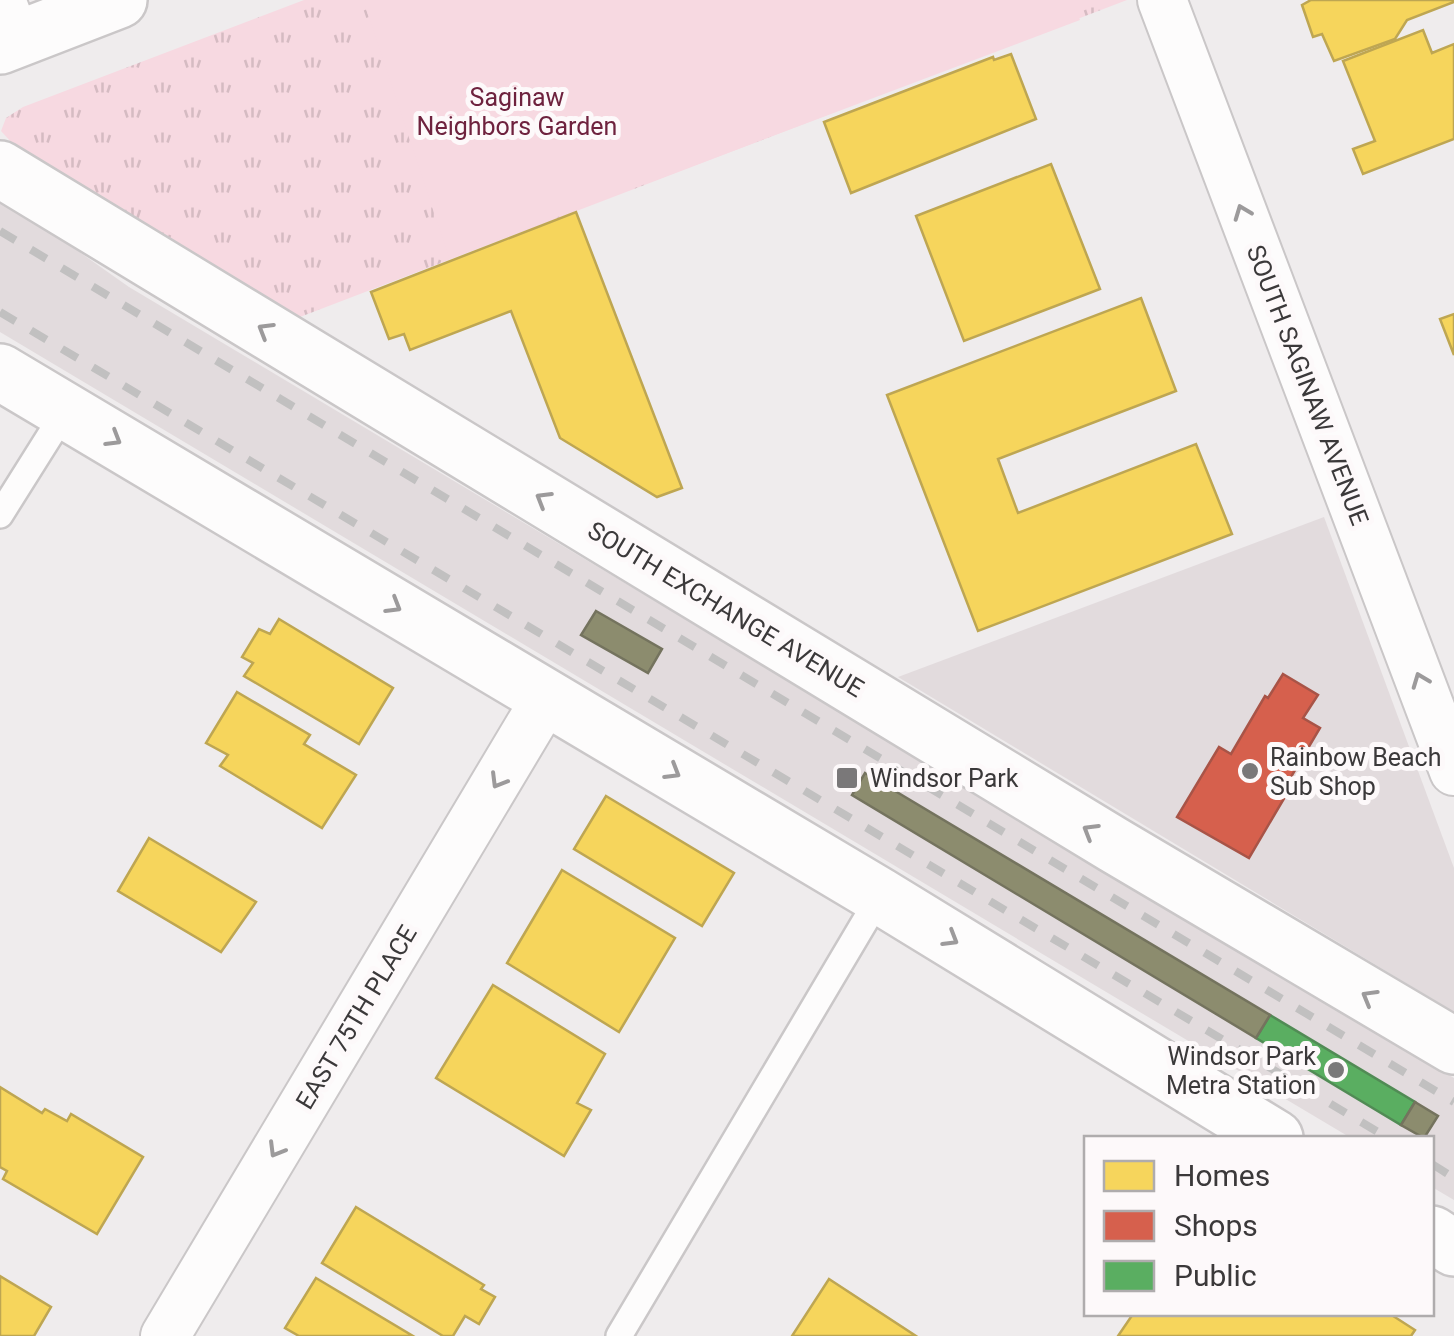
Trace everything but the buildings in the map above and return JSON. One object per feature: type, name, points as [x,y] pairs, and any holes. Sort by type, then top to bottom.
[{"type":"street","points":[[6,28],[119,0]]},
{"type":"street","name":"SOUTH SAGINAW AVENUE","points":[[1162,0],[1454,771]]},
{"type":"street","name":"SOUTH EXCHANGE AVENUE","points":[[0,168],[1114,845],[1454,1046]]},
{"type":"street","points":[[0,372],[880,896],[1272,1136]]},
{"type":"street","name":"EAST 75TH PLACE","points":[[165,1336],[547,697]]},
{"type":"lane","points":[[0,515],[66,410]]},
{"type":"lane","points":[[619,1336],[880,896]]},
{"type":"shaded area","points":[[0,196],[129,287],[1454,1078],[1454,1200],[1434,1188],[1434,1136],[1348,1136],[0,332]]},
{"type":"shaded area","points":[[1324,517],[1454,868],[1454,1012],[898,677]]},
{"type":"green space","points":[[304,0],[1127,0],[300,317],[12,143],[1,131],[6,118],[23,107]]},
{"type":"green space","name":"Saginaw Neighbors Garden","points":[[380,0],[1072,0],[1080,20],[449,258],[365,6]]},
{"type":"railway","points":[[0,231],[1454,1102]]},
{"type":"railway","points":[[0,312],[1385,1136]]},
{"type":"railway","points":[[1434,1165],[1454,1178]]},
{"type":"place","name":"Rainbow Beach Sub Shop","points":[[1250,771]]},
{"type":"place","name":"Windsor Park","points":[[847,778]]},
{"type":"place","name":"Windsor Park Metra Station","points":[[1336,1070]]}]
